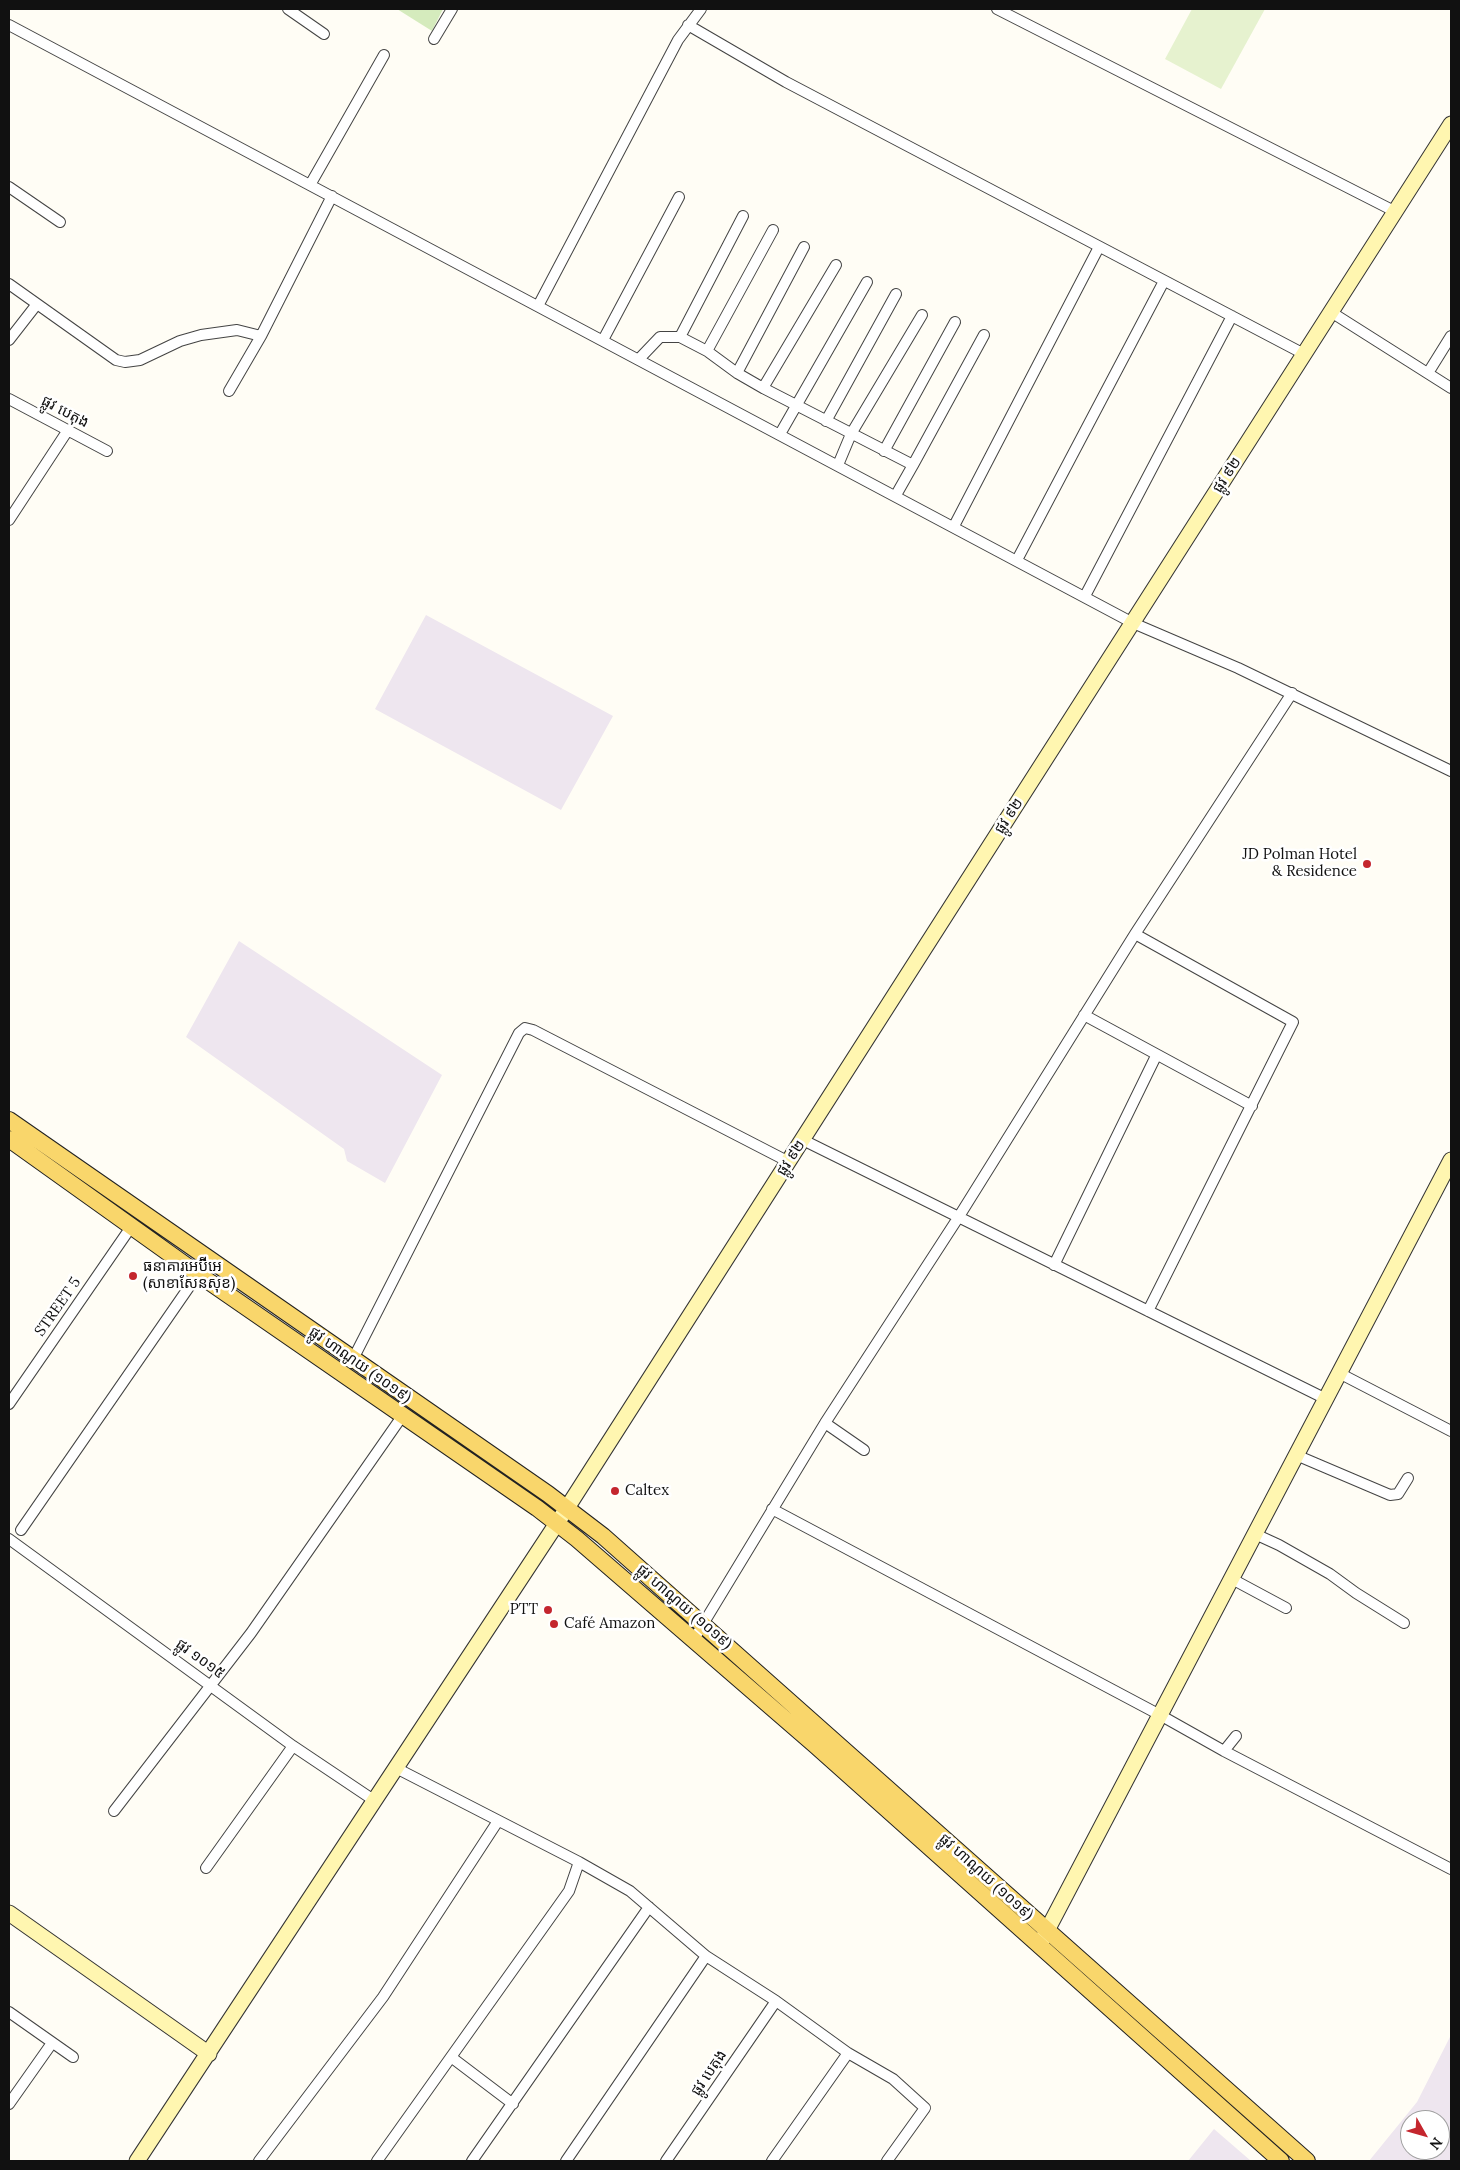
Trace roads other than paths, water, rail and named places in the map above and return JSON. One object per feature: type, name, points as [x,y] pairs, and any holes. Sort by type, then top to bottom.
[{"type":"main road","name":"ផ្លូវ ៩២","points":[[137,2161],[567,1508],[1451,124]]},
{"type":"main road","name":"ផ្លូវ ហាណូយ (១០១៩)","points":[[9,1120],[567,1508],[603,1536],[702,1623],[1281,2161]]},
{"type":"main road","name":"ផ្លូវ ហាណូយ (១០១៩)","points":[[9,1139],[198,1274],[557,1523],[1304,2160]]},
{"type":"main road","points":[[1043,1939],[1451,1160]]},
{"type":"main road","points":[[9,1913],[209,2054]]},
{"type":"street","points":[[288,9],[324,34]]},
{"type":"street","points":[[434,39],[452,9]]},
{"type":"street","points":[[538,306],[678,40],[701,9]]},
{"type":"street","points":[[997,9],[1396,212]]},
{"type":"street","points":[[9,25],[896,495],[1133,623],[1292,693],[1451,771]]},
{"type":"street","points":[[688,25],[786,82],[1304,354]]},
{"type":"street","points":[[310,185],[384,55]]},
{"type":"street","points":[[9,187],[60,222]]},
{"type":"street","points":[[229,391],[261,336],[332,196]]},
{"type":"street","points":[[603,340],[679,197]]},
{"type":"street","points":[[680,337],[743,216]]},
{"type":"street","points":[[707,351],[773,230]]},
{"type":"street","points":[[737,373],[804,247]]},
{"type":"street","points":[[954,526],[1099,247]]},
{"type":"street","points":[[763,388],[836,266]]},
{"type":"street","points":[[1018,560],[1164,281]]},
{"type":"street","points":[[780,434],[867,282]]},
{"type":"street","points":[[9,284],[116,360],[125,362],[140,360],[180,341],[201,335],[237,330],[261,336]]},
{"type":"street","points":[[826,421],[896,294]]},
{"type":"street","points":[[9,340],[36,304]]},
{"type":"street","points":[[1331,312],[1451,388]]},
{"type":"street","points":[[838,465],[851,434],[922,315]]},
{"type":"street","points":[[1085,596],[1232,316]]},
{"type":"street","points":[[884,451],[954,322]]},
{"type":"street","points":[[896,495],[984,335]]},
{"type":"street","points":[[1428,373],[1451,336]]},
{"type":"street","points":[[639,359],[660,337],[680,337],[707,351],[737,373],[763,388],[912,465]]},
{"type":"street","name":"ផ្លូវ បេតុង","points":[[9,400],[107,452]]},
{"type":"street","points":[[9,520],[68,430]]},
{"type":"street","points":[[694,1639],[825,1423],[958,1218],[1135,934],[1292,693]]},
{"type":"street","points":[[1135,934],[1293,1022],[1148,1311]]},
{"type":"street","points":[[1084,1015],[1156,1056],[1252,1106]]},
{"type":"street","points":[[343,1374],[353,1359],[519,1033],[525,1028],[533,1030],[789,1162]]},
{"type":"street","points":[[1054,1265],[1156,1056]]},
{"type":"street","points":[[803,1140],[1326,1399]]},
{"type":"street","name":"STREET 5","points":[[9,1404],[131,1227]]},
{"type":"street","points":[[21,1530],[198,1274]]},
{"type":"street","points":[[1339,1373],[1451,1431]]},
{"type":"street","points":[[114,1811],[251,1633],[403,1415]]},
{"type":"street","points":[[825,1423],[864,1450]]},
{"type":"street","points":[[1296,1455],[1390,1495],[1398,1494],[1408,1478]]},
{"type":"street","points":[[772,1509],[1160,1715],[1224,1751],[1451,1869]]},
{"type":"street","points":[[1255,1534],[1279,1545],[1330,1574],[1404,1623]]},
{"type":"street","name":"ផ្លូវ ១០១៥","points":[[9,1539],[293,1746],[375,1801]]},
{"type":"street","points":[[1232,1579],[1286,1608]]},
{"type":"street","points":[[1224,1751],[1236,1736]]},
{"type":"street","points":[[206,1868],[293,1746]]},
{"type":"street","points":[[396,1768],[579,1862],[630,1891],[706,1956],[776,2001],[848,2053],[893,2079],[925,2108],[887,2161]]},
{"type":"street","points":[[260,2161],[382,1997],[498,1822]]},
{"type":"street","points":[[377,2161],[569,1891],[579,1862]]},
{"type":"street","points":[[472,2161],[649,1907]]},
{"type":"street","points":[[566,2161],[706,1956]]},
{"type":"street","name":"ផ្លូវ បេតុង","points":[[666,2161],[776,2001]]},
{"type":"street","points":[[9,2012],[72,2057]]},
{"type":"street","points":[[9,2104],[52,2042]]},
{"type":"street","points":[[772,2161],[848,2053]]},
{"type":"street","points":[[451,2057],[513,2104]]},
{"type":"place","name":"JD Polman Hotel & Residence","points":[[1367,864]]},
{"type":"place","name":"ធនាគារអេប៊ីអេ (សាខាសែនសុខ)","points":[[133,1276]]},
{"type":"place","name":"Caltex","points":[[615,1491]]},
{"type":"place","name":"PTT","points":[[548,1610]]},
{"type":"place","name":"Café Amazon","points":[[554,1624]]}]
